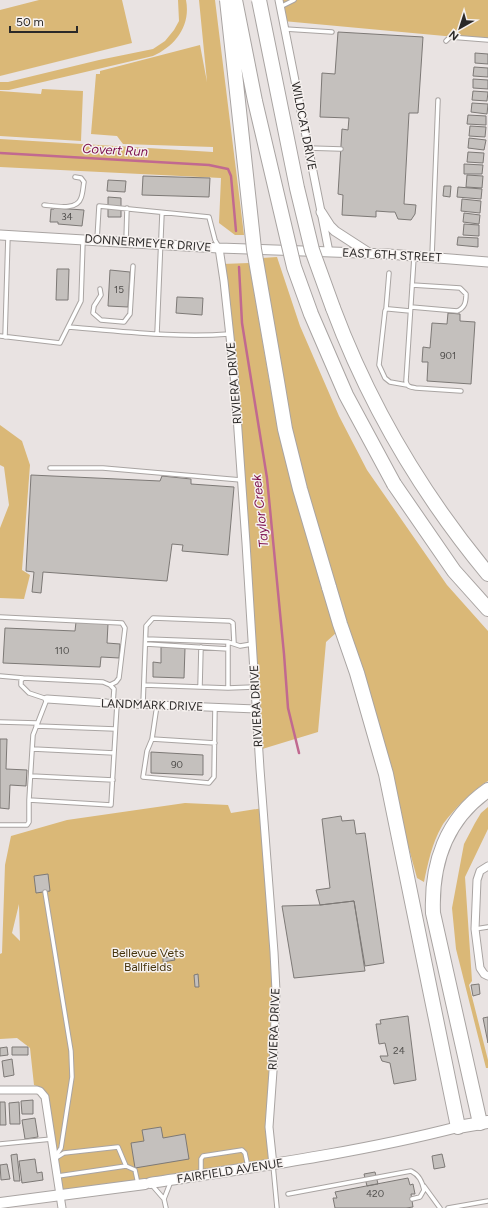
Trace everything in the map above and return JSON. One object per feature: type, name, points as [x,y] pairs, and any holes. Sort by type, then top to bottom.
[{"type":"highway","points":[[227,0],[254,249],[285,429],[300,490],[340,624],[357,673],[386,774],[458,1127]]},
{"type":"highway","points":[[235,0],[255,101],[294,267],[311,314],[346,395],[394,484],[454,571],[488,610]]},
{"type":"highway","points":[[259,0],[297,188],[312,250],[344,336],[389,431],[412,470],[455,534],[488,574]]},
{"type":"highway","points":[[455,534],[488,563]]},
{"type":"highway","points":[[484,1122],[433,913],[432,896],[436,864],[447,837],[459,817],[488,790]]},
{"type":"main road","points":[[458,1127],[484,1122]]},
{"type":"main road","name":"FAIRFIELD AVENUE","points":[[0,1202],[144,1184],[273,1164],[416,1138],[458,1127]]},
{"type":"street","name":"WILDCAT DRIVE","points":[[279,3],[329,252]]},
{"type":"street","points":[[321,212],[335,231],[369,253]]},
{"type":"street","name":"DONNERMEYER DRIVE","points":[[4,236],[83,239],[219,248],[296,250]]},
{"type":"street","name":"RIVIERA DRIVE","points":[[219,248],[234,374],[275,979],[273,1071],[269,1126],[273,1164]]},
{"type":"street","name":"EAST 6TH STREET","points":[[296,250],[369,253],[488,262]]},
{"type":"street","name":"LANDMARK DRIVE","points":[[47,699],[115,704],[257,709]]},
{"type":"street","points":[[487,866],[480,871],[477,880],[475,929],[480,968],[484,974],[488,976]]},
{"type":"street","points":[[0,1090],[36,1090],[40,1091],[45,1097],[62,1208]]},
{"type":"lane","points":[[279,3],[294,0]]},
{"type":"lane","points":[[285,29],[332,32]]},
{"type":"lane","points":[[446,41],[450,37],[488,40]]},
{"type":"lane","points":[[432,258],[438,100]]},
{"type":"lane","points":[[308,148],[341,149]]},
{"type":"lane","points":[[44,205],[72,206],[78,204],[81,199],[84,182],[81,178],[75,177]]},
{"type":"lane","points":[[97,240],[99,206],[209,217],[215,240],[219,248]]},
{"type":"lane","points":[[126,242],[127,208]]},
{"type":"lane","points":[[157,334],[162,213]]},
{"type":"lane","points":[[4,236],[5,337]]},
{"type":"lane","points":[[0,336],[60,342],[80,301],[83,239]]},
{"type":"lane","points":[[406,385],[414,256]]},
{"type":"lane","points":[[100,289],[101,295],[94,306],[94,313],[101,320],[124,322],[130,314],[133,266]]},
{"type":"lane","points":[[390,273],[379,365],[385,378],[390,382],[410,387],[461,391]]},
{"type":"lane","points":[[386,310],[410,309],[457,311],[464,306],[466,294],[460,288],[412,285]]},
{"type":"lane","points":[[68,327],[197,336],[229,334]]},
{"type":"lane","points":[[50,468],[104,468],[241,480]]},
{"type":"lane","points":[[0,617],[122,623],[126,628],[119,678],[116,682],[110,685]]},
{"type":"lane","points":[[143,704],[146,626],[152,618],[230,621],[233,623],[234,643]]},
{"type":"lane","points":[[146,641],[228,642],[240,646],[252,644]]},
{"type":"lane","points":[[146,641],[228,649]]},
{"type":"lane","points":[[228,642],[228,688]]},
{"type":"lane","points":[[200,687],[201,647]]},
{"type":"lane","points":[[0,676],[104,682],[114,689],[115,729],[111,805],[29,800]]},
{"type":"lane","points":[[0,825],[27,825],[29,822],[33,736],[47,699],[29,693],[21,685],[23,678]]},
{"type":"lane","points":[[144,685],[228,688],[255,686]]},
{"type":"lane","points":[[156,705],[152,739],[147,751],[144,777],[209,783],[214,777],[215,707]]},
{"type":"lane","points":[[0,722],[115,729]]},
{"type":"lane","points":[[152,739],[215,744]]},
{"type":"lane","points":[[32,749],[114,753]]},
{"type":"lane","points":[[31,776],[112,780]]},
{"type":"lane","points":[[45,892],[71,1051],[72,1077],[61,1148],[55,1158]]},
{"type":"lane","points":[[475,929],[488,927]]},
{"type":"lane","points":[[0,1144],[52,1139]]},
{"type":"lane","points":[[55,1158],[64,1153],[118,1147],[126,1166]]},
{"type":"lane","points":[[201,1175],[201,1159],[203,1156],[226,1152],[242,1150],[245,1153],[248,1168]]},
{"type":"lane","points":[[273,1164],[277,1208]]},
{"type":"lane","points":[[58,1176],[126,1166],[135,1170],[144,1184],[164,1198]]},
{"type":"lane","points":[[288,1194],[404,1171],[411,1171],[416,1174],[440,1208]]},
{"type":"lane","points":[[166,1208],[164,1198],[171,1180]]},
{"type":"lane","points":[[412,1198],[420,1197],[424,1190],[423,1185]]},
{"type":"lane","points":[[448,1208],[488,1201]]},
{"type":"green space","points":[[39,0],[122,0],[132,43],[0,76],[0,10]]},
{"type":"green space","points":[[178,0],[186,0],[187,9],[184,27],[174,41],[161,52],[153,56],[9,90],[0,90],[0,82],[8,82],[99,60],[153,49],[165,41],[179,21]]},
{"type":"green space","points":[[199,0],[215,0],[244,235],[235,235],[219,223],[221,178],[0,167],[0,139],[213,152],[213,147],[123,144],[117,136],[91,134],[96,74],[100,74],[100,71],[200,45],[207,82]]},
{"type":"green space","points":[[279,0],[488,0],[488,40],[283,21]]},
{"type":"green space","points":[[42,89],[83,91],[81,141],[0,136],[0,91],[41,94]]},
{"type":"green space","points":[[277,257],[300,326],[339,416],[367,470],[447,585],[488,631],[488,781],[476,789],[450,815],[442,826],[433,846],[424,882],[417,878],[347,623],[326,642],[318,732],[259,750],[246,543],[222,264],[249,263],[278,431],[291,428],[262,258]]},
{"type":"green space","points":[[0,425],[22,441],[30,465],[22,570],[30,575],[24,599],[0,598],[0,528],[9,505],[4,467],[0,465]]},
{"type":"green space","name":"Bellevue Vets Ballfields","points":[[185,803],[228,805],[231,813],[263,808],[274,952],[269,1126],[273,1165],[60,1194],[45,1097],[39,1087],[34,1085],[30,1048],[17,1038],[0,1039],[0,954],[2,953],[5,865],[11,836],[67,820]],"holes":[[[19,904],[20,941],[12,933]]]},
{"type":"green space","points":[[488,807],[488,829],[465,877],[472,981],[469,985],[488,1060],[488,1068],[486,1068],[456,949],[452,908],[464,844],[481,813]]},
{"type":"building","points":[[338,32],[423,37],[418,113],[409,113],[404,204],[416,205],[415,214],[411,220],[398,219],[395,212],[376,211],[376,217],[342,215],[343,195],[338,194],[342,129],[348,130],[349,118],[320,117],[322,73],[335,74]]},
{"type":"building","points":[[475,53],[488,54],[488,64],[475,63]]},
{"type":"building","points":[[474,67],[488,68],[488,77],[473,76]]},
{"type":"building","points":[[473,79],[488,80],[488,89],[473,88]]},
{"type":"building","points":[[473,91],[488,92],[487,101],[472,100]]},
{"type":"building","points":[[472,103],[488,104],[487,114],[471,112]]},
{"type":"building","points":[[468,115],[486,116],[486,125],[467,124]]},
{"type":"building","points":[[470,126],[486,127],[485,137],[469,136]]},
{"type":"building","points":[[469,138],[486,140],[484,150],[468,148]]},
{"type":"building","points":[[468,152],[484,153],[483,163],[467,162]]},
{"type":"building","points":[[464,164],[483,165],[482,174],[464,174]]},
{"type":"building","points":[[467,175],[483,176],[482,188],[466,187]]},
{"type":"building","points":[[143,176],[210,178],[209,197],[142,195]]},
{"type":"building","points":[[108,180],[126,181],[125,192],[107,191]]},
{"type":"building","points":[[444,186],[451,186],[450,197],[443,196]]},
{"type":"building","points":[[458,187],[482,189],[481,199],[457,197]]},
{"type":"building","points":[[108,197],[121,198],[121,217],[108,217]]},
{"type":"building","points":[[462,199],[481,201],[480,213],[461,211]]},
{"type":"building","points":[[51,209],[84,210],[82,226],[50,222]]},
{"type":"building","points":[[464,213],[480,215],[479,224],[463,222]]},
{"type":"building","points":[[464,224],[479,225],[479,236],[463,235]]},
{"type":"building","points":[[458,237],[478,238],[478,247],[457,245]]},
{"type":"building","points":[[57,269],[69,269],[68,300],[56,300]]},
{"type":"building","points":[[110,270],[130,272],[128,307],[108,306]]},
{"type":"building","points":[[177,297],[203,298],[202,315],[176,313]]},
{"type":"building","points":[[448,313],[460,314],[460,321],[475,322],[471,384],[427,381],[428,362],[422,362],[423,347],[430,348],[432,323],[447,324]]},
{"type":"building","points":[[31,475],[160,481],[162,476],[191,479],[191,484],[234,487],[228,555],[182,551],[183,545],[172,544],[167,581],[43,572],[41,593],[32,592],[34,572],[26,571]]},
{"type":"building","points":[[76,622],[108,624],[107,643],[120,644],[119,658],[101,657],[100,667],[3,663],[5,628],[75,631]]},
{"type":"building","points":[[161,647],[185,648],[184,678],[153,677],[153,662],[161,663]]},
{"type":"building","points":[[0,739],[7,739],[6,769],[27,770],[26,786],[10,785],[9,809],[0,808]]},
{"type":"building","points":[[151,752],[203,755],[203,775],[151,773]]},
{"type":"building","points":[[341,816],[342,821],[354,820],[356,834],[365,833],[384,963],[365,966],[354,901],[320,905],[316,890],[330,888],[322,819]]},
{"type":"building","points":[[48,874],[50,891],[36,893],[34,876]]},
{"type":"building","points":[[354,901],[365,971],[294,978],[282,906],[320,905]]},
{"type":"building","points":[[174,957],[175,960],[163,962],[163,958]]},
{"type":"building","points":[[198,974],[199,987],[195,987],[194,975]]},
{"type":"building","points":[[479,984],[480,994],[473,996],[471,985]]},
{"type":"building","points":[[408,1016],[416,1080],[394,1084],[390,1063],[382,1061],[380,1056],[388,1056],[385,1043],[379,1044],[376,1024],[381,1024],[380,1020]]},
{"type":"building","points":[[488,1017],[488,1043],[483,1018]]},
{"type":"building","points":[[7,1047],[8,1055],[0,1056],[0,1048]]},
{"type":"building","points":[[12,1047],[28,1047],[28,1055],[12,1055]]},
{"type":"building","points":[[12,1059],[14,1075],[4,1077],[2,1061]]},
{"type":"building","points":[[33,1100],[33,1114],[22,1114],[21,1101]]},
{"type":"building","points":[[0,1102],[5,1102],[6,1125],[0,1125]]},
{"type":"building","points":[[19,1102],[20,1124],[10,1124],[9,1103]]},
{"type":"building","points":[[35,1118],[38,1137],[25,1139],[22,1120]]},
{"type":"building","points":[[161,1127],[163,1138],[185,1134],[189,1159],[135,1168],[131,1143],[144,1141],[142,1130]]},
{"type":"building","points":[[17,1154],[20,1181],[14,1181],[11,1155]]},
{"type":"building","points":[[442,1154],[445,1167],[434,1169],[432,1156]]},
{"type":"building","points":[[35,1159],[37,1173],[42,1172],[43,1180],[22,1183],[19,1161]]},
{"type":"building","points":[[7,1164],[10,1179],[1,1180],[0,1165]]},
{"type":"building","points":[[375,1172],[378,1184],[367,1186],[364,1174]]},
{"type":"building","points":[[408,1178],[410,1185],[413,1184],[415,1194],[411,1194],[413,1207],[335,1208],[333,1198],[337,1198],[335,1192]]},
{"type":"waterway","name":"Covert Run","points":[[0,153],[209,165],[228,169],[231,176],[236,231]]},
{"type":"waterway","name":"Taylor Creek","points":[[239,267],[242,323],[267,478],[288,708],[299,753]]}]
